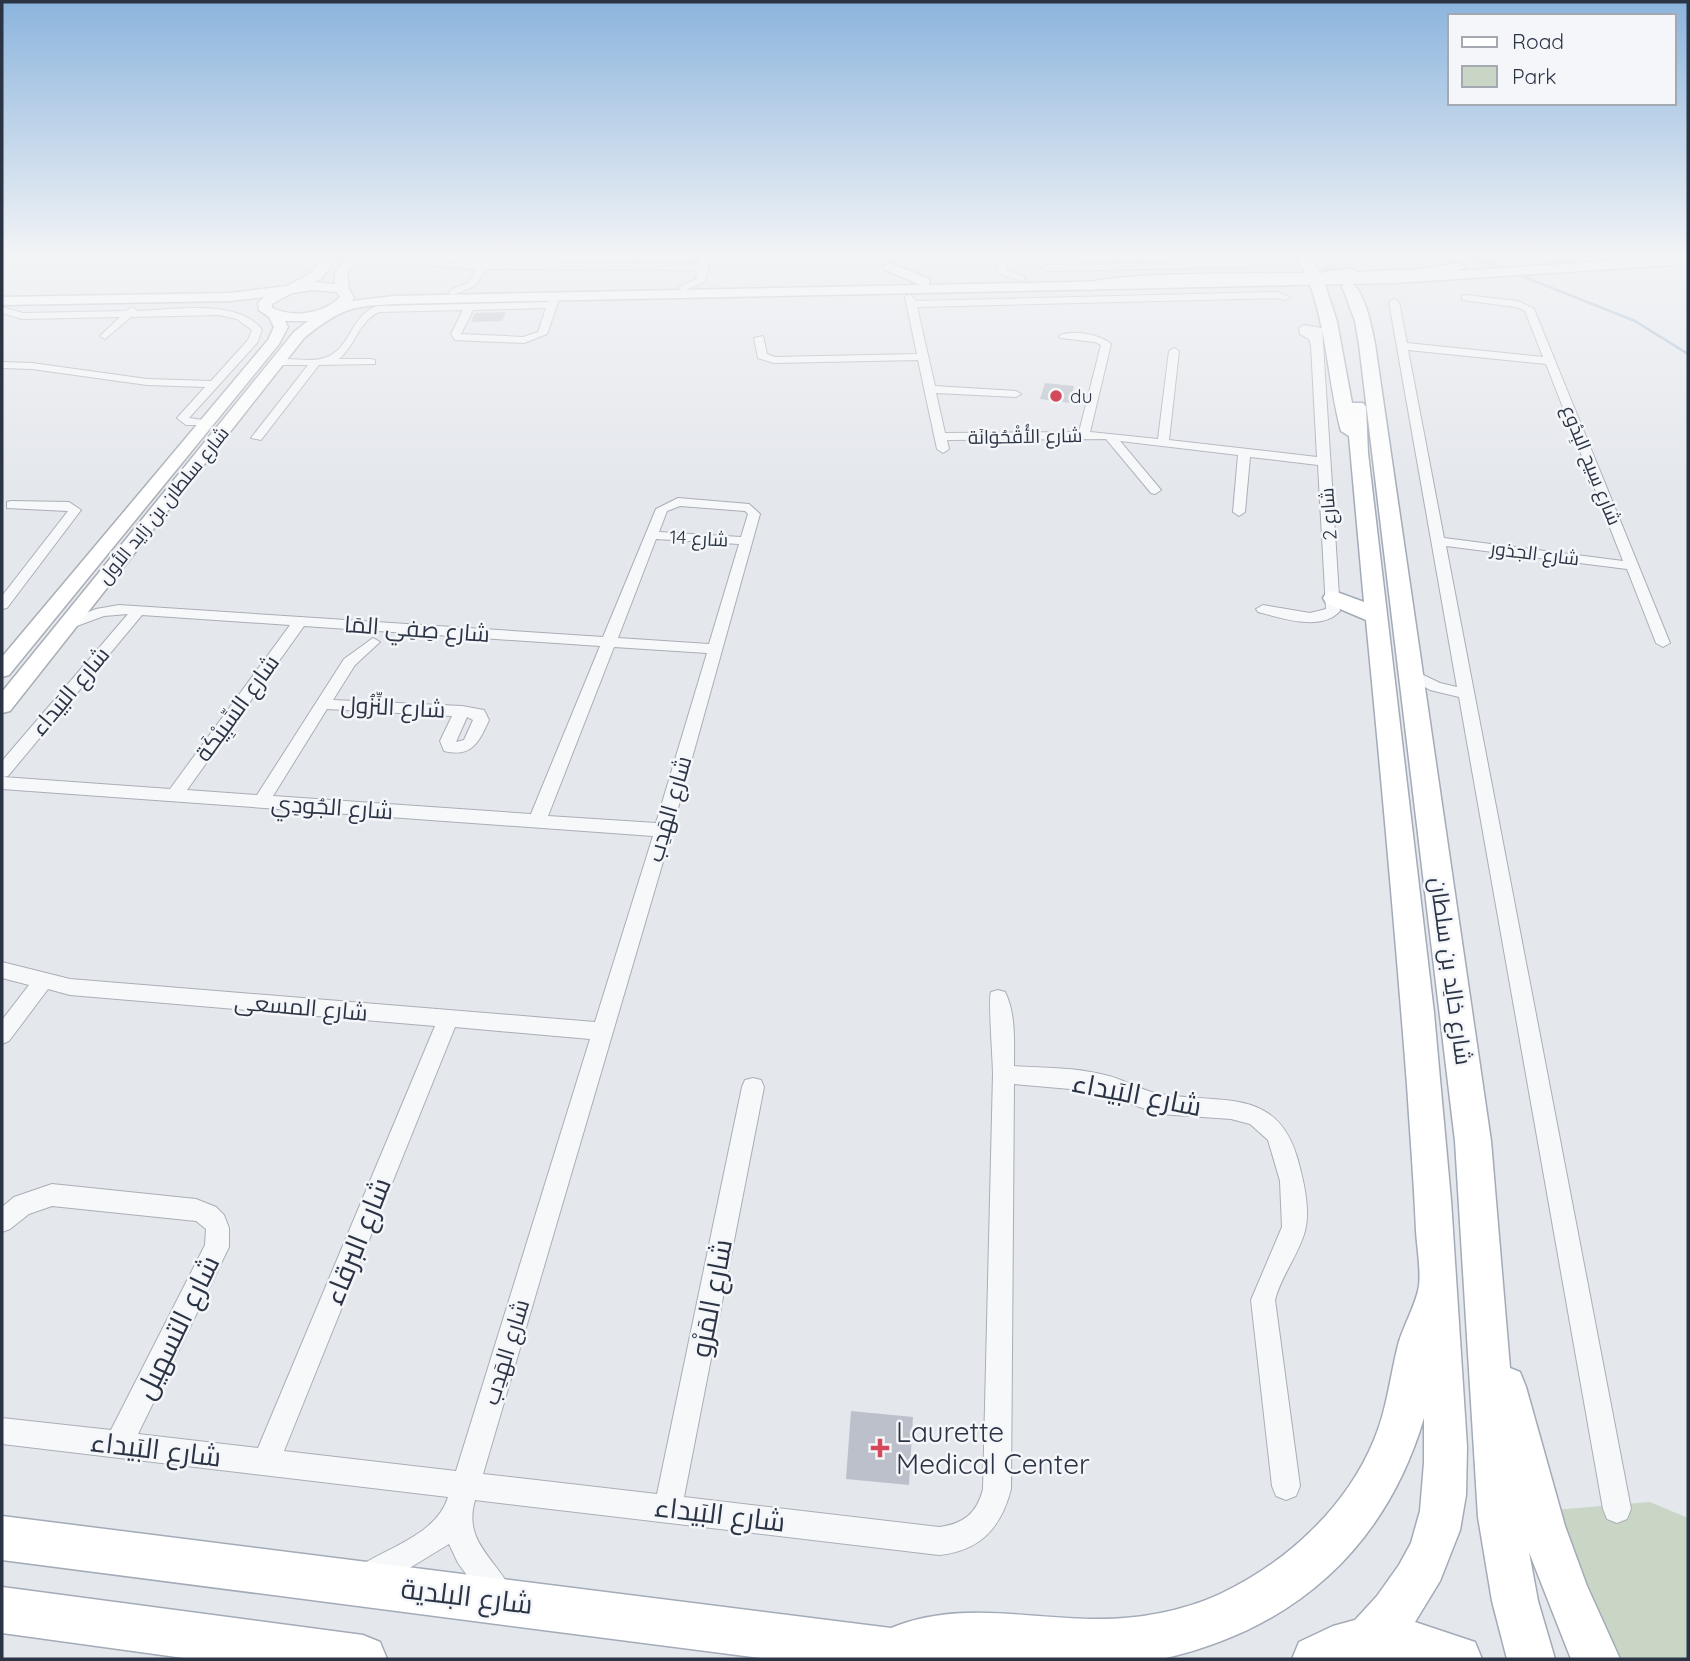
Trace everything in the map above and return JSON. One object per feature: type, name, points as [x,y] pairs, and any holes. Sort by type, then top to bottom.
[{"type":"main road","name":"شارع سلطان بن زايد الأول","points":[[2,670],[278,335]]},
{"type":"main road","name":"شارع سلطان بن زايد الأول","points":[[2,706],[300,335]]},
{"type":"main road","points":[[1335,335],[1343,406],[1371,460],[1391,430],[1379,335]]},
{"type":"main road","name":"شارع خالِد بن سلطان","points":[[1351,335],[1413,686],[1474,1141],[1500,1517],[1515,1601],[1531,1659]]},
{"type":"main road","name":"شارع خالِد بن سلطان","points":[[1365,335],[1377,616],[1414,958],[1439,1291],[1446,1456],[1441,1513],[1431,1549],[1409,1594],[1391,1618],[1367,1641]]},
{"type":"main road","points":[[1334,598],[1377,616]]},
{"type":"main road","points":[[888,1651],[969,1636],[1105,1643],[1141,1640],[1209,1623],[1269,1594],[1296,1575],[1337,1536],[1381,1473],[1404,1413],[1421,1329],[1439,1291]]},
{"type":"main road","points":[[1488,1316],[1540,1523],[1558,1577],[1596,1659]]},
{"type":"main road","name":"شارع البلدية","points":[[2,1538],[361,1582],[932,1659]]},
{"type":"main road","points":[[3,1612],[363,1659]]},
{"type":"main road","points":[[1316,1659],[1346,1645],[1367,1641],[1399,1641],[1432,1648],[1458,1659]]},
{"type":"street","points":[[206,423],[186,422],[183,418],[256,335]]},
{"type":"street","points":[[257,438],[320,362],[344,352],[353,335]]},
{"type":"street","points":[[458,335],[459,338],[524,340],[540,335]]},
{"type":"street","name":"شارع الأُقْحُوَانَة","points":[[921,335],[941,443],[1084,434],[1325,462]]},
{"type":"street","name":"شارع 2","points":[[1318,335],[1319,344],[1316,345],[1334,598]]},
{"type":"street","points":[[1400,335],[1438,541],[1460,693],[1617,1509]]},
{"type":"street","name":"شارع سِيح البِدُوع","points":[[1539,335],[1663,643]]},
{"type":"street","points":[[1064,336],[1098,339],[1106,344],[1084,434]]},
{"type":"street","points":[[759,338],[762,356],[774,360],[923,357]]},
{"type":"street","points":[[1402,346],[1550,361]]},
{"type":"street","points":[[1163,442],[1174,351]]},
{"type":"street","points":[[278,362],[371,362]]},
{"type":"street","points":[[2,365],[32,366],[147,382],[214,384]]},
{"type":"street","name":"شارع الأُقْحُوَانَة","points":[[930,389],[1016,394]]},
{"type":"street","name":"شارع الأُقْحُوَانَة","points":[[1109,436],[1155,490]]},
{"type":"street","points":[[1239,512],[1244,452]]},
{"type":"street","name":"شارع الهَدِب","points":[[361,1582],[435,1540],[456,1517],[663,830],[754,514],[749,508],[738,505],[670,504],[662,509],[537,821]]},
{"type":"street","points":[[2,604],[75,510],[69,506],[11,505]]},
{"type":"street","name":"شارع 14","points":[[652,535],[746,541]]},
{"type":"street","name":"شارع الجذور","points":[[1438,541],[1632,566]]},
{"type":"street","points":[[100,584],[107,603],[119,609]]},
{"type":"street","points":[[1263,610],[1324,617],[1333,611],[1334,598]]},
{"type":"street","name":"شارع صِفِي المَا","points":[[66,626],[100,612],[119,609],[715,649]]},
{"type":"street","name":"شارع البَيداء","points":[[2,772],[139,610]]},
{"type":"street","name":"شارع السِّبِيْكَة","points":[[175,795],[300,621]]},
{"type":"street","points":[[2,657],[24,642]]},
{"type":"street","name":"شارع النِّزُول","points":[[261,802],[349,662],[373,642]]},
{"type":"street","points":[[1413,686],[1428,693],[1460,693]]},
{"type":"street","points":[[1413,686],[1460,693]]},
{"type":"street","name":"شارع النِّزُول","points":[[323,704],[462,711]]},
{"type":"street","name":"شارع الجُودِي","points":[[2,783],[663,830]]},
{"type":"street","name":"شارع المسعى","points":[[2,970],[70,987],[603,1031]]},
{"type":"street","points":[[2,1035],[42,982]]},
{"type":"street","name":"شارع البَيداء","points":[[2,1432],[939,1541],[967,1536],[982,1524],[995,1502],[998,1489],[1004,1074],[1003,1031],[998,998]]},
{"type":"street","name":"شارع البرقاء","points":[[266,1462],[448,1019]]},
{"type":"street","name":"شارع البَيداء","points":[[1004,1074],[1096,1082],[1158,1104],[1238,1111],[1260,1118],[1277,1134],[1286,1153],[1295,1217],[1291,1237],[1269,1276],[1263,1300],[1286,1486]]},
{"type":"street","name":"شارع المَرْو","points":[[668,1508],[753,1087]]},
{"type":"street","name":"شارع التسهيل","points":[[2,1221],[32,1200],[52,1195],[196,1210],[204,1212],[216,1221],[219,1237],[217,1247],[118,1445]]},
{"type":"street","points":[[456,1517],[462,1546],[489,1578],[502,1601]]},
{"type":"green space","points":[[1650,1502],[1688,1518],[1688,1659],[1617,1659],[1586,1595],[1554,1510]]},
{"type":"building","name":"du","points":[[1045,383],[1074,386],[1070,403],[1040,399]]},
{"type":"building","name":"Laurette Medical Center","points":[[851,1411],[913,1417],[909,1485],[846,1479]]},
{"type":"waterway","points":[[1657,335],[1688,354]]},
{"type":"place","name":"du","points":[[1056,396]]},
{"type":"place","name":"Laurette Medical Center","points":[[880,1448]]}]
